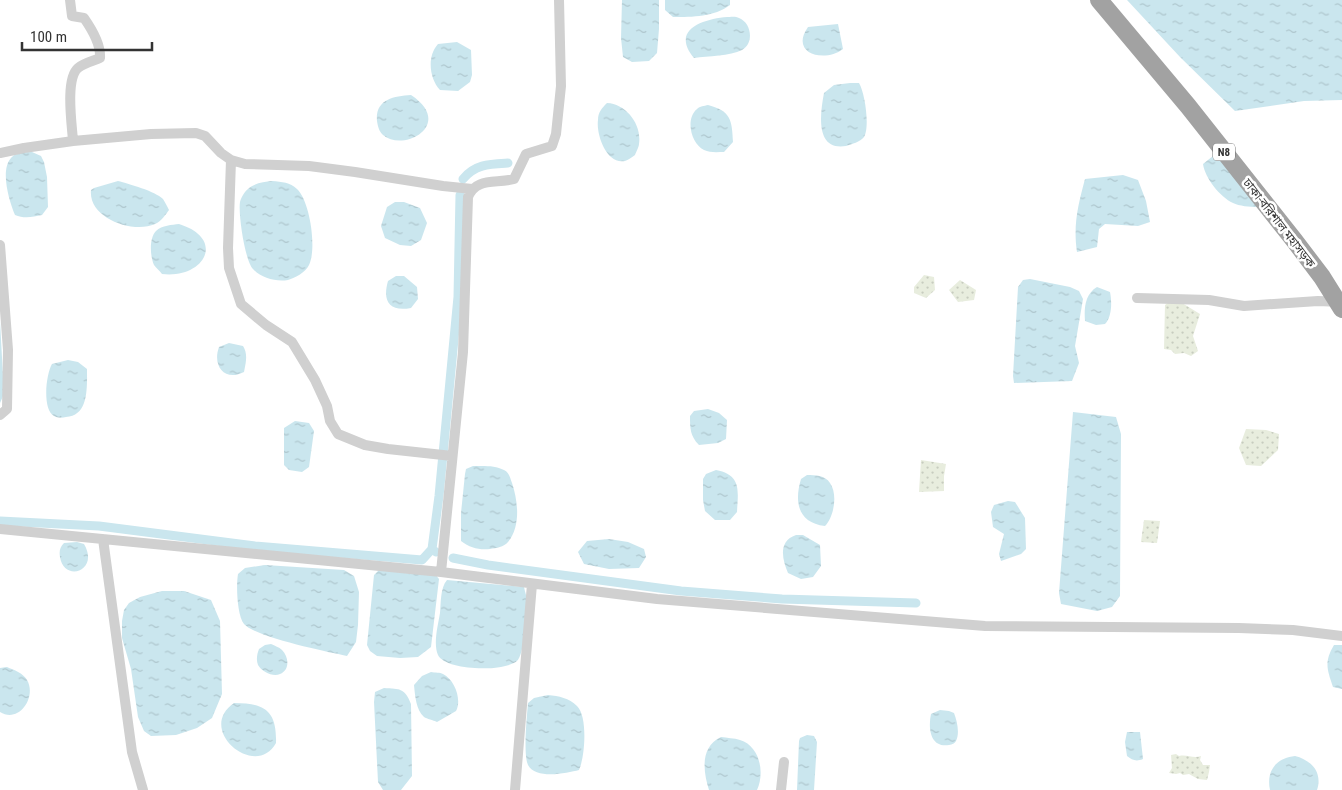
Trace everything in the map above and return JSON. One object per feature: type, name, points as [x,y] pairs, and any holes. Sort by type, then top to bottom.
[{"type":"highway","name":"ঢাকা-বরিশাল মহাসড়ক","points":[[1099,0],[1188,106],[1341,304]]},
{"type":"street","points":[[70,0],[72,16],[84,18],[89,25],[100,52],[100,58],[77,69],[72,78],[73,141]]},
{"type":"street","points":[[441,572],[463,352],[468,197],[472,189],[479,184],[514,179],[526,154],[552,146],[556,134],[560,86],[559,0]]},
{"type":"street","points":[[0,153],[73,141],[151,134],[196,133],[205,136],[221,153],[231,160],[245,164],[309,166],[472,189]]},
{"type":"street","points":[[231,160],[229,268],[241,304],[266,325],[292,342],[315,380],[327,406],[330,421],[338,434],[365,445],[452,456]]},
{"type":"street","points":[[0,245],[8,360],[7,409],[0,415]]},
{"type":"street","points":[[1138,298],[1209,300],[1244,306],[1318,301],[1341,304]]},
{"type":"street","points":[[0,529],[441,572],[674,600],[985,626],[1240,628],[1293,630],[1342,636]]},
{"type":"street","points":[[103,539],[132,752],[140,789]]},
{"type":"street","points":[[515,790],[532,584]]},
{"type":"street","points":[[781,790],[784,762]]},
{"type":"shaded area","points":[[924,275],[934,277],[935,290],[926,298],[914,293],[914,287]]},
{"type":"shaded area","points":[[960,280],[976,290],[974,300],[958,302],[949,290]]},
{"type":"shaded area","points":[[1174,298],[1200,314],[1193,336],[1198,351],[1191,356],[1184,353],[1175,354],[1171,350],[1164,349],[1165,305]]},
{"type":"shaded area","points":[[1246,429],[1266,430],[1279,434],[1278,450],[1261,466],[1246,465],[1239,448]]},
{"type":"shaded area","points":[[921,460],[946,464],[944,491],[919,492]]},
{"type":"shaded area","points":[[1144,520],[1160,521],[1157,543],[1141,542]]},
{"type":"shaded area","points":[[1176,754],[1179,756],[1201,756],[1200,760],[1203,765],[1210,765],[1207,780],[1198,779],[1189,774],[1169,773],[1172,768],[1171,755]]},
{"type":"water","points":[[622,0],[659,0],[657,53],[649,61],[632,62],[623,57],[621,38]]},
{"type":"water","points":[[665,0],[730,0],[730,5],[710,14],[673,17],[665,10]]},
{"type":"water","points":[[1127,0],[1342,0],[1342,100],[1304,101],[1235,111],[1180,57]]},
{"type":"water","points":[[727,17],[738,17],[747,24],[750,39],[746,47],[731,54],[694,58],[686,40],[688,33],[700,23]]},
{"type":"water","points":[[838,24],[843,49],[827,55],[819,55],[806,50],[803,44],[803,36],[808,27]]},
{"type":"water","points":[[457,42],[471,50],[472,75],[470,82],[458,91],[440,90],[436,85],[431,67],[434,49],[438,44]]},
{"type":"water","points":[[859,83],[863,94],[866,110],[866,132],[864,137],[856,143],[836,146],[829,143],[824,137],[822,129],[821,111],[824,93],[834,85]]},
{"type":"water","points":[[411,95],[423,106],[428,116],[427,125],[421,133],[413,138],[392,140],[383,135],[379,129],[377,114],[379,108],[386,100]]},
{"type":"water","points":[[607,103],[614,104],[626,111],[638,129],[638,148],[635,155],[625,161],[618,161],[612,158],[601,140],[598,117]]},
{"type":"water","points":[[708,105],[721,110],[731,122],[733,142],[724,152],[704,150],[699,147],[693,137],[691,119],[693,113],[699,107]]},
{"type":"water","points":[[32,152],[41,156],[44,162],[47,177],[48,207],[42,215],[22,217],[15,215],[10,202],[6,178],[8,163],[15,155]]},
{"type":"water","points":[[1224,155],[1259,205],[1257,207],[1233,203],[1218,192],[1210,181],[1203,164],[1213,156]]},
{"type":"water","points":[[1123,175],[1138,180],[1146,201],[1150,222],[1138,226],[1105,224],[1099,229],[1097,247],[1077,252],[1077,215],[1085,179]]},
{"type":"water","points":[[118,181],[154,193],[163,199],[169,210],[160,221],[146,227],[124,225],[104,216],[92,200],[91,190]]},
{"type":"water","points":[[272,181],[289,184],[297,189],[302,195],[311,225],[312,248],[309,265],[300,274],[288,280],[269,279],[253,269],[247,257],[243,237],[240,216],[242,197],[253,185]]},
{"type":"water","points":[[395,202],[404,202],[420,208],[427,223],[421,240],[411,246],[400,245],[385,238],[381,226],[387,207]]},
{"type":"water","points":[[179,224],[194,231],[202,239],[206,248],[204,256],[198,264],[189,270],[177,274],[162,274],[154,265],[151,252],[152,238],[156,231],[161,228]]},
{"type":"water","points":[[396,276],[404,276],[417,287],[418,299],[411,308],[393,307],[387,300],[386,288],[388,281]]},
{"type":"water","points":[[1030,279],[1070,287],[1079,291],[1083,299],[1075,346],[1079,363],[1072,381],[1014,383],[1018,287],[1023,280]]},
{"type":"water","points":[[1097,287],[1110,292],[1111,305],[1105,324],[1096,325],[1085,321],[1085,311],[1090,293]]},
{"type":"water","points":[[0,321],[4,394],[0,403]]},
{"type":"water","points":[[229,343],[243,346],[246,352],[244,372],[237,375],[231,375],[222,370],[217,360],[219,347]]},
{"type":"water","points":[[68,360],[78,362],[87,369],[87,384],[83,406],[79,412],[63,418],[54,416],[50,412],[46,391],[48,375],[52,364]]},
{"type":"water","points":[[708,409],[719,413],[727,420],[726,439],[718,443],[699,445],[691,432],[690,416],[694,411]]},
{"type":"water","points":[[1073,412],[1116,417],[1121,434],[1120,596],[1112,607],[1097,611],[1061,604],[1059,593]]},
{"type":"water","points":[[295,421],[309,423],[314,431],[309,467],[302,472],[289,470],[284,465],[284,428]]},
{"type":"water","points":[[473,466],[500,468],[507,472],[512,483],[517,505],[517,521],[512,536],[506,544],[500,547],[478,549],[461,541],[461,513],[465,474],[466,469]]},
{"type":"water","points":[[716,470],[730,476],[737,485],[737,512],[730,520],[715,520],[705,511],[703,479],[706,474]]},
{"type":"water","points":[[807,475],[816,475],[828,480],[834,493],[833,511],[825,526],[809,521],[800,510],[798,503],[799,488],[801,479]]},
{"type":"water","points":[[1008,501],[1015,502],[1025,518],[1026,549],[1021,554],[1001,561],[999,554],[1004,534],[993,527],[991,512],[994,505]]},
{"type":"water","points":[[796,535],[803,535],[820,545],[821,566],[813,577],[801,579],[788,573],[783,556],[784,546],[790,538]]},
{"type":"water","points":[[609,539],[628,542],[644,549],[646,557],[639,568],[609,569],[584,564],[578,552],[587,541]]},
{"type":"water","points":[[77,542],[84,544],[88,553],[88,561],[80,570],[68,570],[63,565],[60,551],[64,543]]},
{"type":"water","points":[[265,565],[344,570],[354,576],[359,592],[358,625],[356,642],[347,656],[276,639],[251,629],[244,624],[238,607],[238,574],[245,568]]},
{"type":"water","points":[[379,570],[435,574],[439,579],[431,647],[418,657],[377,656],[370,651],[367,645],[374,575]]},
{"type":"water","points":[[447,580],[524,587],[528,602],[527,615],[524,643],[517,661],[500,667],[476,668],[452,664],[443,660],[438,655],[436,634],[442,592]]},
{"type":"water","points":[[162,591],[184,591],[211,600],[220,621],[222,694],[212,718],[197,728],[176,735],[151,736],[144,731],[138,717],[131,669],[122,638],[122,621],[124,610],[129,603],[140,597]]},
{"type":"water","points":[[271,644],[282,650],[287,660],[286,670],[277,675],[265,672],[257,663],[259,649]]},
{"type":"water","points":[[1334,645],[1342,645],[1342,689],[1333,687],[1328,670],[1329,656]]},
{"type":"water","points":[[7,667],[23,675],[27,680],[30,694],[28,701],[20,712],[7,715],[0,712],[0,668]]},
{"type":"water","points":[[431,672],[442,673],[447,677],[454,685],[458,696],[456,711],[437,722],[425,718],[421,714],[414,685],[422,676]]},
{"type":"water","points":[[384,688],[401,690],[407,695],[411,704],[412,776],[401,790],[383,790],[378,782],[374,702],[375,692]]},
{"type":"water","points":[[548,695],[567,699],[574,703],[583,718],[583,756],[579,770],[560,774],[544,774],[532,770],[528,765],[526,725],[528,703],[534,698]]},
{"type":"water","points":[[234,703],[245,703],[261,707],[271,716],[276,732],[276,743],[267,753],[256,756],[244,754],[233,747],[225,737],[221,726],[224,714]]},
{"type":"water","points":[[940,710],[954,713],[958,731],[955,743],[943,745],[934,740],[932,736],[930,731],[931,714]]},
{"type":"water","points":[[1127,732],[1140,732],[1143,759],[1134,760],[1127,756],[1125,742]]},
{"type":"water","points":[[807,735],[814,736],[817,742],[814,790],[797,790],[799,741],[800,738]]},
{"type":"water","points":[[721,737],[740,740],[752,748],[759,761],[761,776],[757,790],[709,790],[705,775],[706,753],[714,741]]},
{"type":"water","points":[[1295,756],[1306,760],[1317,772],[1317,790],[1270,790],[1271,771],[1283,759]]},
{"type":"waterway","points":[[463,179],[478,168],[508,163]]},
{"type":"waterway","points":[[436,552],[432,549],[439,496],[458,297],[460,195]]},
{"type":"waterway","points":[[0,521],[99,526],[255,546],[422,560],[432,549]]},
{"type":"waterway","points":[[453,558],[488,565],[681,591],[782,599],[916,603]]}]
